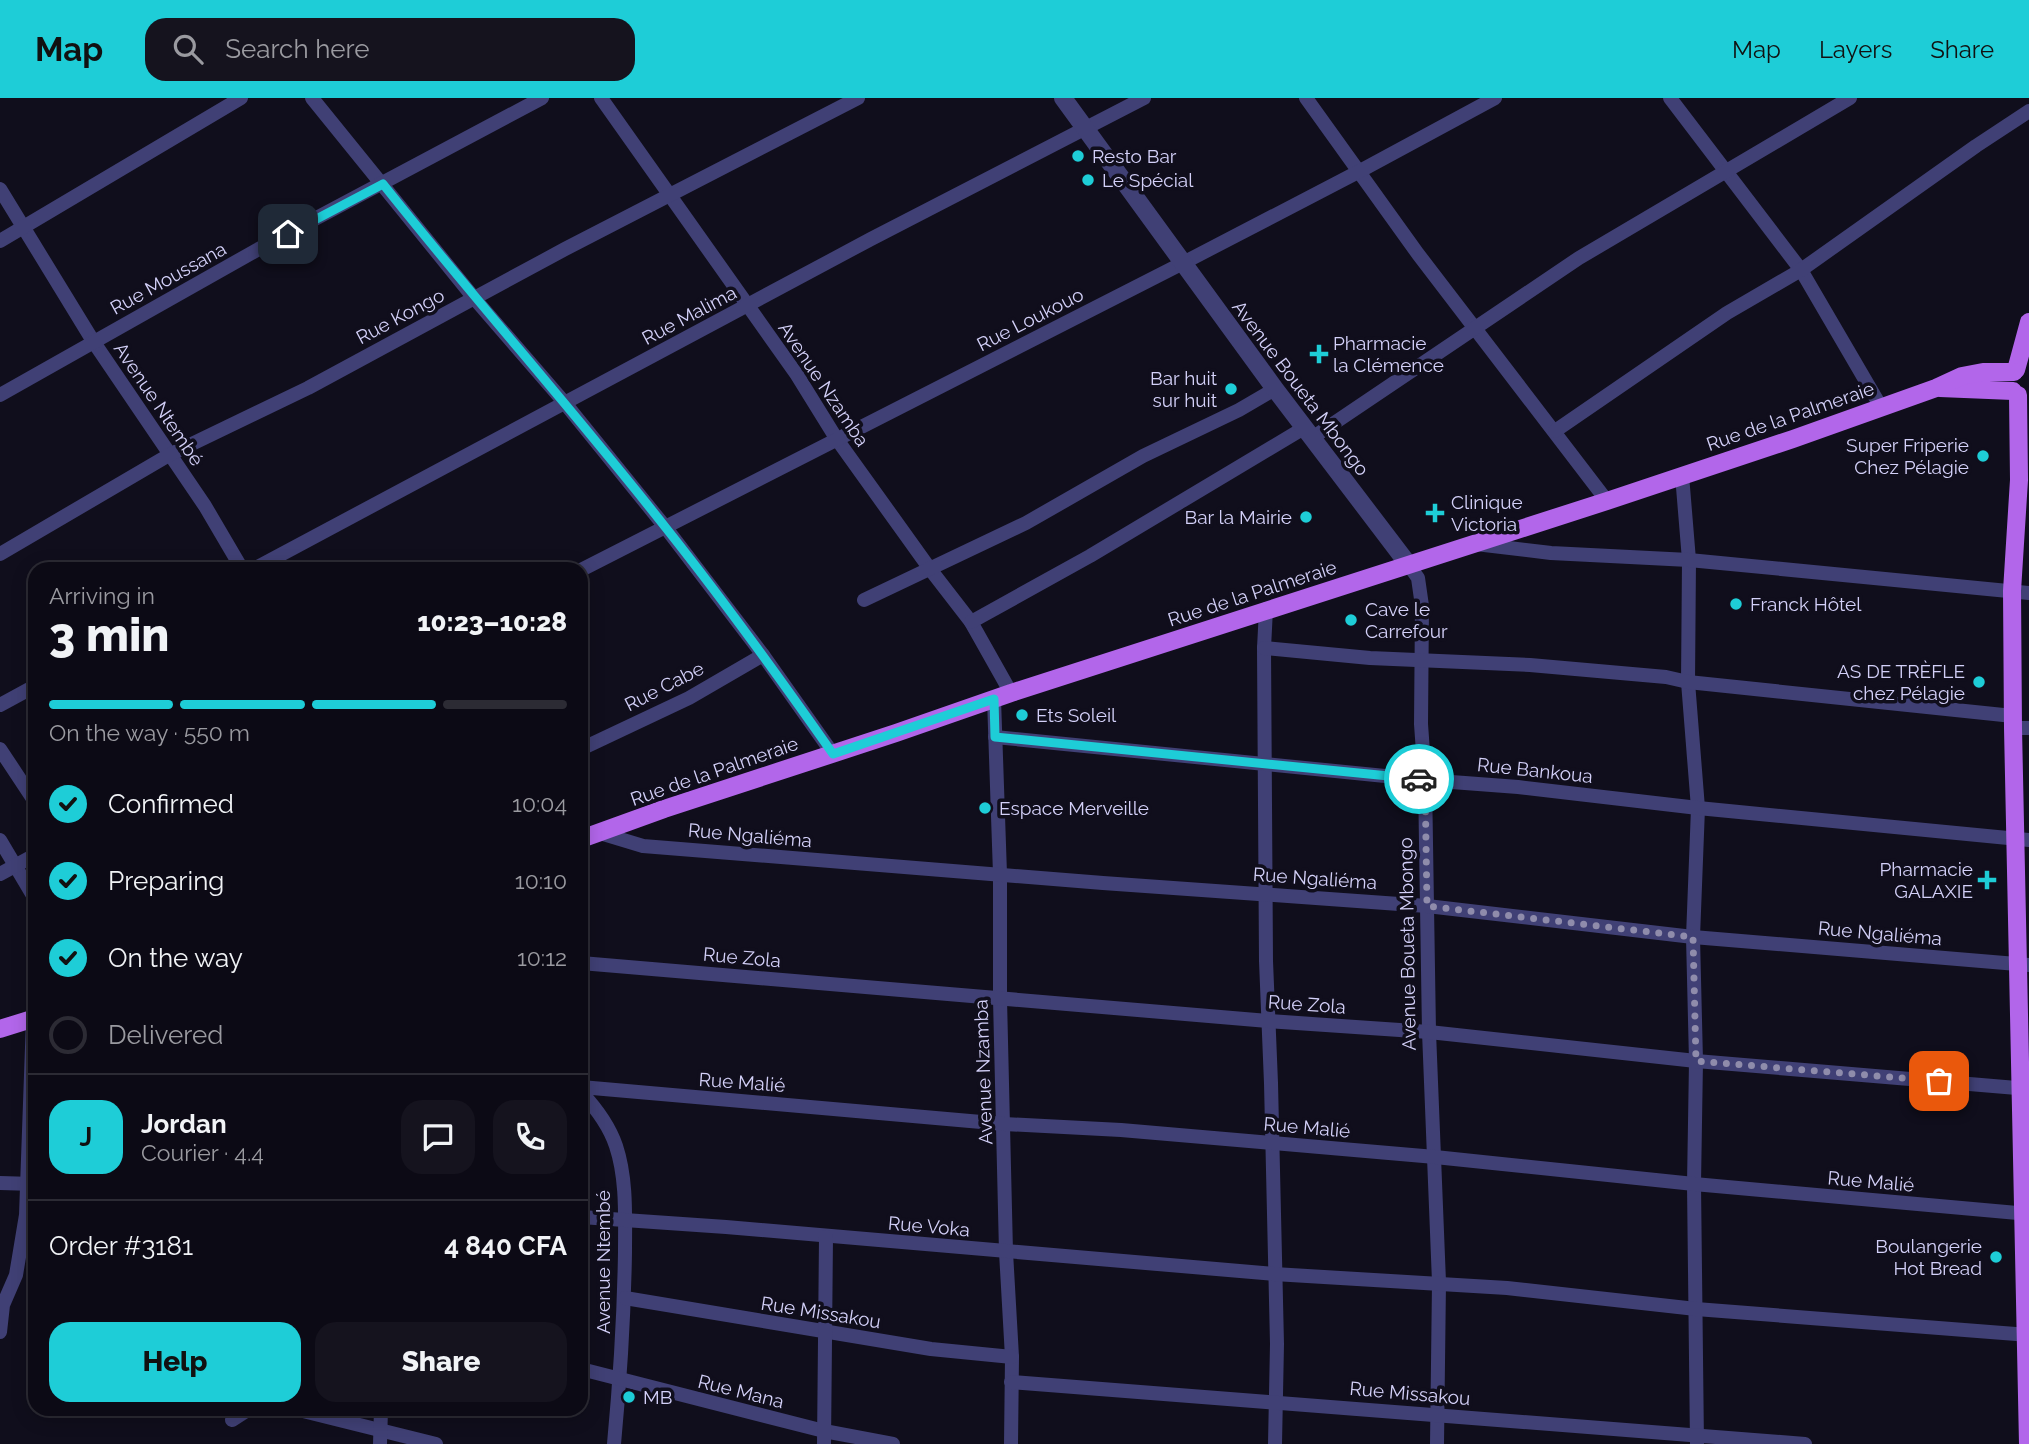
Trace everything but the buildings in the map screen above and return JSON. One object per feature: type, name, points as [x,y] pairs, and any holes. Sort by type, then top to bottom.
[{"type":"main road","points":[[2028,1444],[2023,840],[2019,724],[2020,394],[2011,385],[2020,369],[2029,322]]},
{"type":"main road","name":"Rue de la Palmeraie","points":[[588,837],[664,808],[1011,693],[1607,501],[1936,388],[1962,376],[2020,369]]},
{"type":"main road","points":[[1936,388],[2020,394]]},
{"type":"main road","points":[[2019,480],[2029,427]]},
{"type":"main road","points":[[0,1029],[28,1021]]},
{"type":"street","points":[[0,241],[240,98]]},
{"type":"street","points":[[312,98],[666,528],[763,654],[833,754]]},
{"type":"street","name":"Rue Moussana","points":[[0,395],[264,246],[542,98]]},
{"type":"street","name":"Avenue Nzamba","points":[[601,98],[797,375],[836,438],[971,622],[1011,693]]},
{"type":"street","name":"Rue Kongo","points":[[0,554],[169,455],[308,388],[565,249],[671,197],[858,98]]},
{"type":"street","name":"Avenue Boueta Mbongo","points":[[1063,98],[1275,389],[1418,578],[1422,606],[1429,1032],[1439,1282],[1437,1444]]},
{"type":"street","name":"Rue Malima","points":[[267,562],[883,233],[1144,98]]},
{"type":"street","points":[[1306,98],[1418,254],[1607,501]]},
{"type":"street","name":"Rue Loukouo","points":[[588,567],[1360,171],[1494,98]]},
{"type":"street","points":[[1670,98],[1801,270],[1881,407]]},
{"type":"street","points":[[971,622],[1308,433],[1475,329],[1579,258],[1850,98]]},
{"type":"street","points":[[1555,431],[1727,313],[1801,270],[2029,111]]},
{"type":"street","name":"Avenue Ntembé","points":[[0,189],[93,341],[205,506],[239,562]]},
{"type":"street","points":[[864,600],[1026,523],[1143,456],[1239,410],[1275,389]]},
{"type":"street","points":[[1682,475],[1689,560],[1688,681],[1698,808],[1693,937],[1697,1440]]},
{"type":"street","points":[[1472,544],[1551,553],[1689,560],[2021,592]]},
{"type":"street","points":[[1266,609],[1266,894],[1275,1444]]},
{"type":"street","points":[[1264,648],[1530,665],[1666,677],[2019,724]]},
{"type":"street","name":"Rue Cabe","points":[[588,746],[689,698],[763,654]]},
{"type":"street","points":[[0,705],[28,691]]},
{"type":"street","name":"Avenue Nzamba","points":[[994,699],[1000,874],[1006,1252],[1012,1357],[1011,1444]]},
{"type":"street","name":"Rue Bankoua","points":[[995,737],[1518,787],[2023,840]]},
{"type":"street","points":[[0,749],[28,791]]},
{"type":"street","name":"Rue Ngaliéma","points":[[600,833],[643,846],[1427,906],[1693,937],[2024,965]]},
{"type":"street","points":[[0,840],[28,887]]},
{"type":"street","points":[[0,874],[28,859]]},
{"type":"street","name":"Rue Zola","points":[[588,964],[1429,1032],[1696,1061],[2025,1088]]},
{"type":"street","name":"Rue Malié","points":[[588,1088],[1004,1124],[1121,1130],[1435,1157],[1693,1184],[2026,1214]]},
{"type":"street","name":"Avenue Ntembé","points":[[588,1100],[600,1113],[615,1145],[623,1177],[625,1298],[614,1444]]},
{"type":"street","points":[[0,1183],[28,1184]]},
{"type":"street","points":[[0,1332],[1,1304],[16,1275],[28,1203]]},
{"type":"street","name":"Rue Voka","points":[[588,1217],[1274,1274],[1439,1282],[1696,1309],[2028,1335]]},
{"type":"street","points":[[824,1437],[827,1237]]},
{"type":"street","name":"Rue Missakou","points":[[625,1298],[931,1349],[1012,1357]]},
{"type":"street","name":"Rue Mana","points":[[588,1371],[824,1437],[893,1444]]},
{"type":"street","name":"Rue Missakou","points":[[1011,1382],[1437,1414],[1697,1440],[1805,1444]]},
{"type":"street","points":[[232,1420],[238,1416]]},
{"type":"street","points":[[316,1416],[380,1438],[436,1444]]},
{"type":"street","points":[[380,1438],[381,1416]]},
{"type":"way so far","points":[[1419,779],[1425,780],[1427,906],[1693,937],[1696,1061],[1939,1081]]},
{"type":"place","name":"Resto Bar","points":[[1078,156]]},
{"type":"place","name":"Le Spécial","points":[[1088,180]]},
{"type":"place","name":"Pharmacie la Clémence","points":[[1319,354]]},
{"type":"place","name":"Bar huit sur huit","points":[[1231,389]]},
{"type":"place","name":"Super Friperie Chez Pélagie","points":[[1983,456]]},
{"type":"place","name":"Clinique Victoria","points":[[1435,513]]},
{"type":"place","name":"Bar la Mairie","points":[[1306,517]]},
{"type":"place","name":"Franck Hôtel","points":[[1736,604]]},
{"type":"place","name":"Cave le Carrefour","points":[[1351,620]]},
{"type":"place","name":"AS DE TRÈFLE chez Pélagie","points":[[1979,682]]},
{"type":"place","name":"Ets Soleil","points":[[1022,715]]},
{"type":"place","name":"Espace Merveille","points":[[985,808]]},
{"type":"place","name":"Pharmacie GALAXIE","points":[[1987,880]]},
{"type":"place","name":"Boulangerie Hot Bread","points":[[1996,1257]]},
{"type":"place","name":"MB","points":[[629,1397]]},
{"type":"route","points":[[288,234],[383,184],[474,298],[564,402],[666,528],[763,654],[833,754],[994,699],[995,737],[1419,779]]}]
